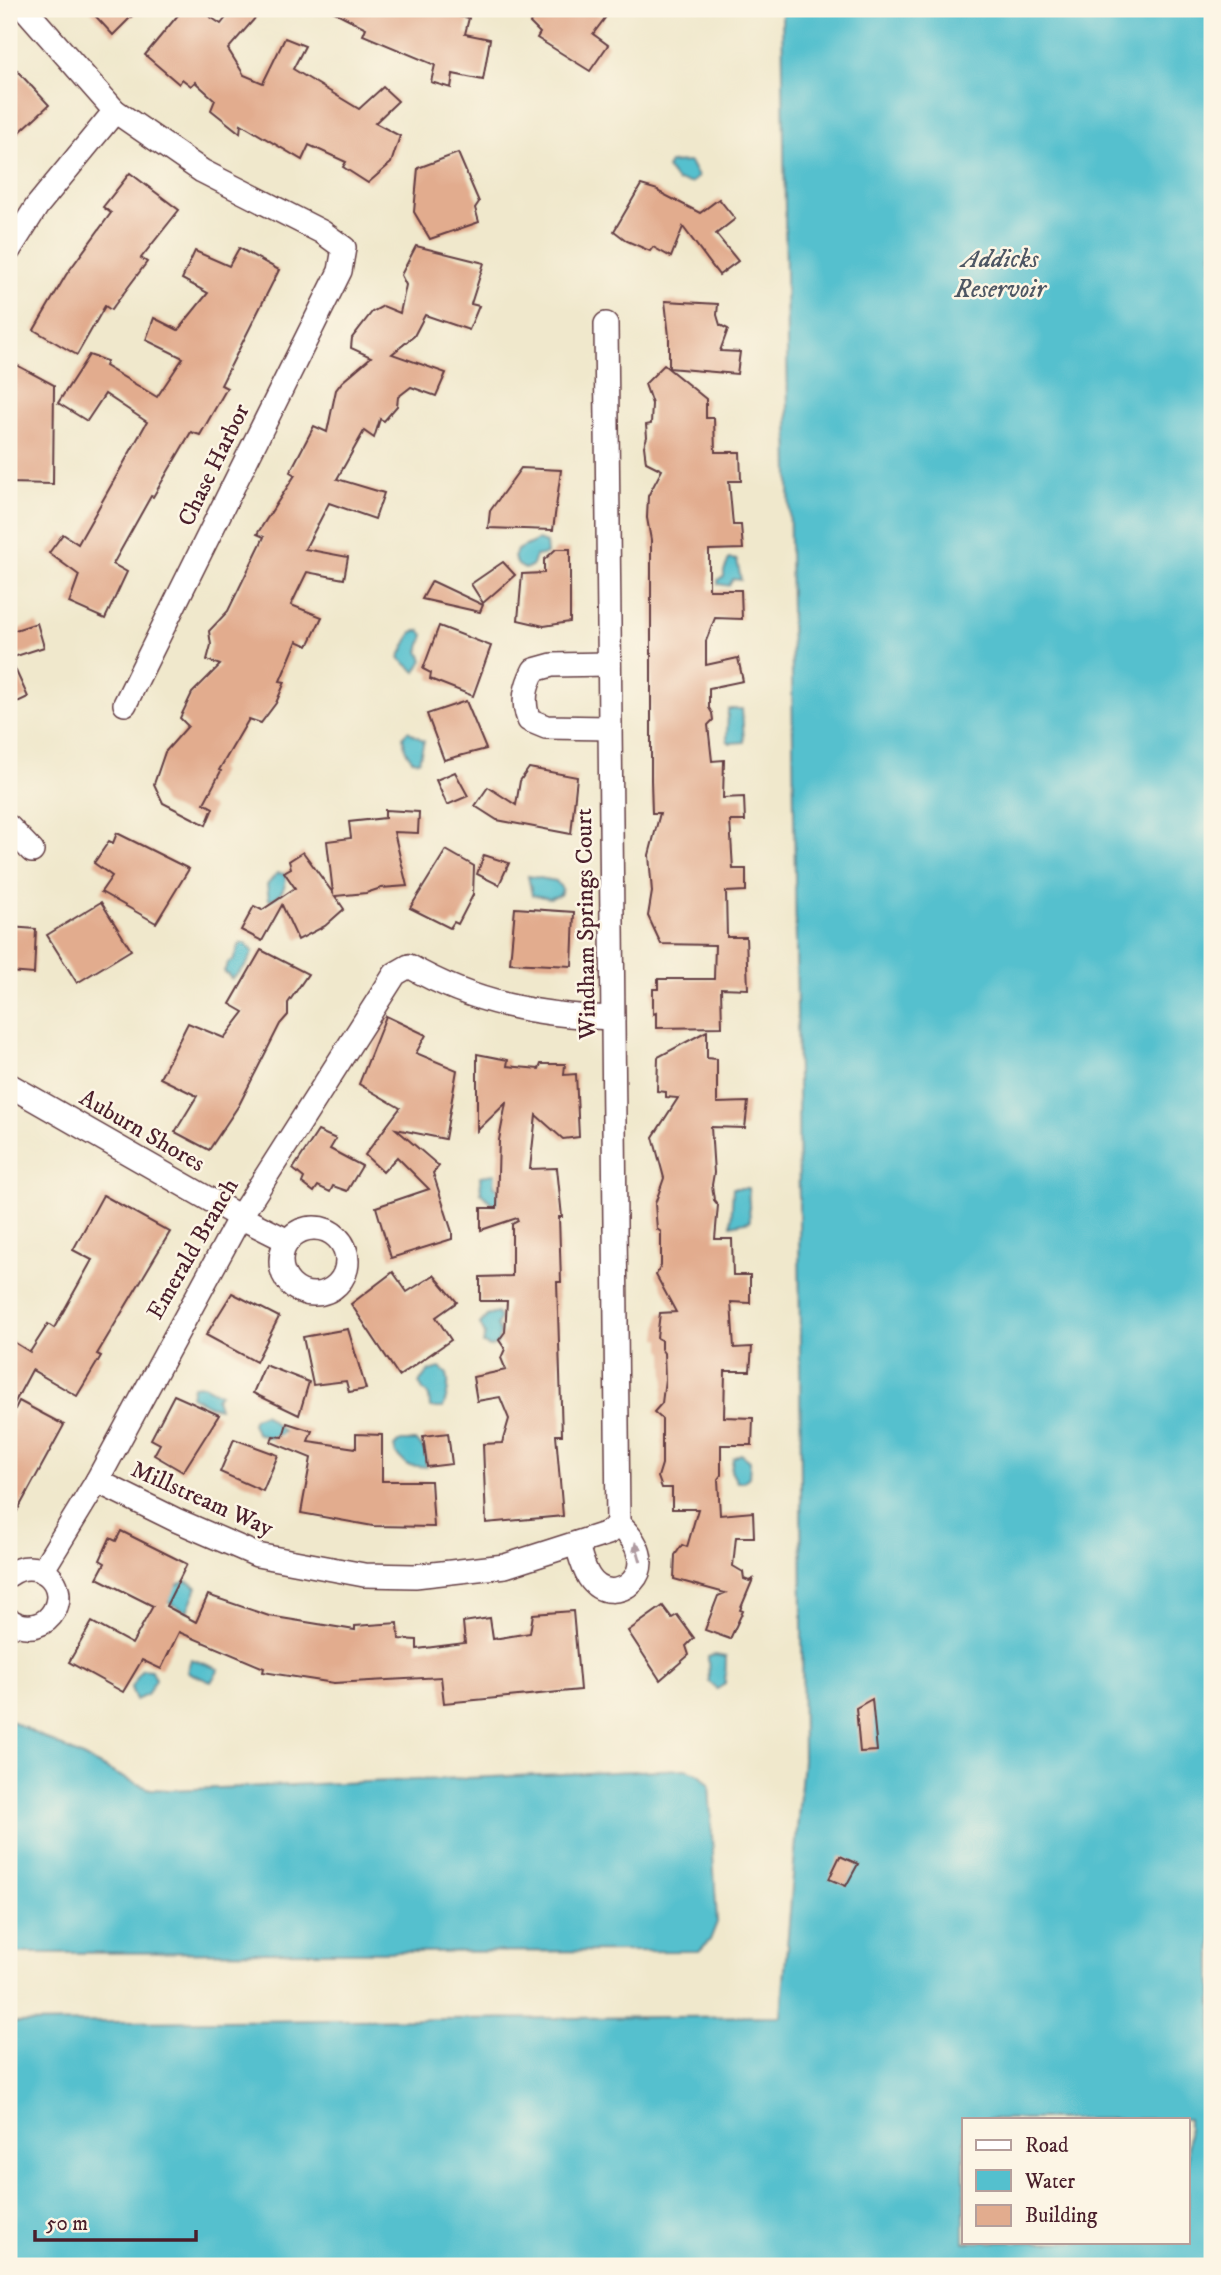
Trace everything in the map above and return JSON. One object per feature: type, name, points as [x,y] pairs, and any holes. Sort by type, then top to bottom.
[{"type":"street","points":[[9,250],[37,206],[115,111],[24,9]]},
{"type":"street","name":"Chase Harbor","points":[[115,111],[202,171],[322,232],[344,248],[341,271],[125,704]]},
{"type":"street","name":"Windham Springs Court","points":[[606,324],[618,1524]]},
{"type":"street","points":[[609,664],[552,665],[534,670],[526,685],[525,709],[529,720],[546,727],[610,727]]},
{"type":"street","points":[[9,827],[32,851]]},
{"type":"street","name":"Emerald Branch","points":[[42,1571],[97,1481],[240,1217],[395,974],[409,966],[441,985],[501,1005],[566,1016],[613,1018]]},
{"type":"street","name":"Auburn Shores","points":[[9,1086],[240,1217],[288,1241]]},
{"type":"street","name":"Millstream Way","points":[[97,1481],[176,1520],[257,1555],[364,1575],[415,1576],[505,1566],[577,1545],[608,1533],[618,1524]]},
{"type":"street","points":[[577,1545],[588,1576],[595,1584],[604,1589],[625,1587],[639,1573],[641,1563],[635,1540],[618,1524]]},
{"type":"street","points":[[9,1575],[25,1568],[42,1571],[54,1582],[58,1592],[57,1605],[52,1616],[42,1624],[30,1627],[18,1625],[9,1619]]},
{"type":"water","name":"Addicks Reservoir","points":[[782,9],[1212,9],[1212,2266],[9,2266],[9,2023],[781,2016],[803,1760],[798,1080]]},
{"type":"water","points":[[690,162],[698,177],[691,183],[677,181],[667,168],[670,163]]},
{"type":"water","points":[[538,540],[546,543],[547,554],[536,556],[533,565],[525,569],[518,565],[514,558],[517,550]]},
{"type":"water","points":[[729,559],[737,560],[741,580],[733,579],[729,586],[718,584],[718,580],[724,577]]},
{"type":"water","points":[[420,630],[424,635],[419,651],[423,660],[416,672],[399,658],[412,632]]},
{"type":"water","points":[[728,709],[742,709],[744,742],[730,743],[727,740]]},
{"type":"water","points":[[408,731],[424,741],[419,761],[412,760],[405,749],[403,736]]},
{"type":"water","points":[[277,873],[285,874],[284,886],[277,896],[269,900],[267,885]]},
{"type":"water","points":[[528,876],[556,881],[562,889],[560,895],[550,898],[532,895]]},
{"type":"water","points":[[240,943],[245,943],[253,952],[246,966],[232,979],[224,971],[229,962],[233,961]]},
{"type":"water","points":[[495,1174],[494,1186],[502,1190],[502,1202],[493,1204],[481,1193],[480,1176]]},
{"type":"water","points":[[733,1188],[748,1188],[750,1221],[731,1225]]},
{"type":"water","points":[[497,1313],[500,1318],[497,1326],[500,1333],[497,1344],[490,1347],[483,1344],[485,1334],[480,1324],[487,1316]]},
{"type":"water","points":[[440,1368],[447,1374],[447,1395],[443,1408],[430,1408],[429,1396],[419,1383],[429,1371]]},
{"type":"water","points":[[203,1385],[220,1394],[216,1398],[219,1408],[191,1396],[193,1386]]},
{"type":"water","points":[[264,1414],[284,1432],[270,1438],[256,1433],[252,1423],[254,1418]]},
{"type":"water","points":[[401,1441],[417,1441],[425,1451],[427,1467],[407,1465],[396,1454],[394,1447]]},
{"type":"water","points":[[741,1454],[750,1461],[749,1477],[743,1482],[737,1482],[731,1471],[733,1458]]},
{"type":"water","points":[[186,1581],[197,1587],[187,1611],[163,1600],[168,1588]]},
{"type":"water","points":[[708,1657],[726,1657],[725,1684],[717,1689],[709,1682]]},
{"type":"water","points":[[191,1659],[219,1669],[211,1682],[187,1672]]},
{"type":"water","points":[[142,1669],[151,1670],[156,1679],[147,1695],[136,1700],[131,1688]]},
{"type":"water","points":[[9,1720],[150,1789],[686,1769],[700,1774],[709,1784],[717,1922],[710,1940],[699,1951],[9,1953]]},
{"type":"building","points":[[89,9],[139,9],[113,35]]},
{"type":"building","points":[[183,9],[198,9],[221,24],[233,9],[263,9],[228,49],[244,75],[263,83],[285,38],[305,46],[293,69],[359,109],[383,87],[398,101],[375,123],[400,136],[391,163],[368,183],[343,167],[346,162],[309,145],[302,160],[241,124],[240,133],[211,110],[215,100],[195,82],[191,86],[182,79],[179,84],[145,55]]},
{"type":"building","points":[[329,9],[421,9],[469,18],[465,34],[490,39],[483,80],[453,74],[451,88],[431,82],[435,65],[363,35],[366,28]]},
{"type":"building","points":[[538,9],[590,9],[605,18],[593,34],[608,45],[590,71],[537,38],[540,33],[530,23]]},
{"type":"building","points":[[9,62],[49,105],[9,142]]},
{"type":"building","points":[[458,153],[479,202],[475,208],[479,222],[430,239],[414,212],[418,168]]},
{"type":"building","points":[[130,173],[179,210],[141,258],[147,262],[111,310],[105,306],[77,355],[34,330],[66,275],[111,213],[103,207]]},
{"type":"building","points":[[641,185],[658,190],[700,213],[719,199],[735,219],[716,234],[738,261],[719,275],[683,227],[671,257],[653,247],[650,251],[627,241],[614,231]]},
{"type":"building","points":[[416,246],[484,263],[471,304],[479,306],[469,330],[425,315],[414,336],[392,354],[446,373],[436,396],[411,387],[398,397],[397,406],[384,421],[380,419],[374,438],[364,431],[337,479],[384,493],[375,519],[329,503],[305,549],[348,557],[344,579],[307,572],[291,605],[322,617],[308,646],[297,641],[280,681],[285,682],[276,703],[261,723],[249,719],[219,770],[221,771],[204,803],[213,808],[206,825],[163,803],[154,784],[165,752],[188,726],[180,718],[192,693],[220,665],[207,660],[211,645],[209,631],[228,611],[264,537],[257,534],[295,475],[290,472],[314,426],[327,432],[336,390],[371,357],[351,348],[352,338],[372,312],[383,306],[400,313],[406,285],[401,275]]},
{"type":"building","points":[[239,248],[279,270],[221,385],[227,388],[200,435],[191,432],[113,564],[127,572],[105,619],[69,603],[79,575],[49,553],[63,534],[78,544],[147,422],[105,394],[87,421],[58,403],[89,355],[107,361],[105,366],[157,397],[183,358],[146,340],[154,318],[178,330],[208,293],[182,279],[195,251],[229,266]]},
{"type":"building","points":[[665,301],[718,304],[720,325],[728,329],[720,351],[740,352],[737,374],[669,368]]},
{"type":"building","points":[[9,361],[54,385],[53,484],[9,483]]},
{"type":"building","points":[[664,365],[706,399],[706,418],[714,418],[715,452],[740,452],[741,481],[729,481],[733,525],[741,525],[743,549],[709,550],[709,590],[741,590],[742,619],[715,618],[706,641],[706,665],[738,658],[743,681],[709,688],[709,708],[713,720],[708,725],[712,761],[724,760],[723,798],[744,797],[745,821],[730,821],[733,869],[746,869],[746,891],[726,892],[727,937],[746,937],[748,989],[721,988],[722,1027],[656,1028],[656,1013],[653,1014],[653,989],[658,989],[658,979],[714,979],[715,945],[661,944],[648,916],[652,892],[649,855],[660,813],[652,813],[651,540],[647,518],[648,496],[662,470],[646,462],[646,425],[651,424],[652,404],[645,384]]},
{"type":"building","points":[[521,468],[561,470],[553,530],[488,528],[490,511]]},
{"type":"building","points":[[556,549],[570,549],[570,622],[544,626],[518,620],[522,574],[544,573],[544,560]]},
{"type":"building","points":[[503,562],[515,575],[483,603],[471,584]]},
{"type":"building","points":[[432,581],[483,605],[480,612],[422,599]]},
{"type":"building","points":[[37,623],[44,647],[10,658],[28,697],[9,706],[9,632]]},
{"type":"building","points":[[439,626],[491,646],[473,696],[430,679],[431,673],[423,669]]},
{"type":"building","points":[[466,701],[486,749],[444,760],[427,714]]},
{"type":"building","points":[[529,768],[577,777],[571,834],[497,820],[475,806],[488,787],[516,805],[520,781]]},
{"type":"building","points":[[455,772],[468,796],[447,805],[436,780]]},
{"type":"building","points":[[385,810],[419,812],[418,833],[394,832],[407,886],[335,896],[344,909],[325,926],[298,940],[282,905],[262,941],[241,930],[254,906],[262,910],[295,888],[284,872],[291,868],[289,861],[303,852],[333,893],[327,841],[351,838],[349,822],[385,818]]},
{"type":"building","points":[[117,833],[189,869],[156,923],[101,892],[112,876],[94,863],[109,841],[113,843]]},
{"type":"building","points":[[446,850],[474,866],[473,895],[458,924],[454,922],[450,928],[410,908]]},
{"type":"building","points":[[484,855],[509,863],[499,885],[477,874]]},
{"type":"building","points":[[101,902],[131,950],[77,983],[47,935]]},
{"type":"building","points":[[515,908],[574,912],[572,966],[510,963]]},
{"type":"building","points":[[9,927],[36,929],[34,974],[9,972]]},
{"type":"building","points":[[261,950],[308,974],[288,1003],[288,1015],[280,1024],[239,1105],[209,1150],[175,1132],[197,1096],[160,1078],[188,1023],[224,1038],[244,1012],[230,1004]]},
{"type":"building","points":[[386,1016],[426,1035],[416,1053],[457,1070],[445,1139],[396,1129],[439,1166],[433,1173],[452,1239],[391,1258],[376,1207],[429,1189],[397,1157],[383,1172],[365,1155],[400,1108],[359,1084]]},
{"type":"building","points":[[707,1031],[707,1058],[717,1059],[717,1103],[748,1102],[745,1128],[711,1127],[714,1173],[712,1185],[714,1200],[718,1205],[715,1239],[732,1239],[733,1275],[750,1275],[750,1303],[731,1302],[734,1348],[752,1347],[750,1371],[725,1371],[724,1417],[753,1418],[752,1445],[721,1445],[721,1475],[718,1479],[720,1515],[753,1512],[754,1537],[736,1537],[733,1566],[743,1572],[744,1579],[753,1579],[740,1610],[743,1611],[730,1639],[705,1630],[718,1596],[725,1593],[674,1579],[675,1555],[682,1545],[687,1547],[698,1509],[672,1509],[672,1488],[662,1488],[658,1477],[662,1464],[662,1419],[654,1412],[662,1403],[665,1379],[664,1353],[661,1340],[657,1338],[660,1313],[676,1312],[656,1275],[661,1266],[661,1232],[657,1229],[655,1204],[664,1178],[653,1137],[678,1098],[666,1097],[666,1092],[657,1091],[658,1057]]},
{"type":"building","points":[[477,1054],[508,1060],[507,1066],[539,1069],[541,1064],[565,1064],[564,1075],[576,1074],[579,1137],[563,1139],[536,1115],[530,1169],[557,1168],[562,1217],[559,1217],[561,1282],[557,1282],[562,1435],[556,1435],[563,1516],[486,1523],[483,1444],[502,1443],[509,1419],[500,1397],[477,1401],[473,1377],[506,1370],[501,1358],[505,1349],[499,1340],[505,1332],[507,1301],[480,1301],[480,1277],[512,1276],[512,1224],[518,1221],[517,1218],[481,1230],[481,1208],[497,1208],[499,1140],[506,1103],[477,1131]]},
{"type":"building","points":[[318,1131],[336,1139],[330,1149],[362,1166],[347,1191],[333,1186],[330,1192],[318,1186],[314,1192],[302,1183],[304,1178],[293,1169]]},
{"type":"building","points":[[103,1195],[170,1232],[97,1354],[101,1356],[77,1396],[32,1370],[9,1413],[9,1339],[30,1352],[48,1324],[54,1328],[92,1260],[73,1250]]},
{"type":"building","points":[[393,1272],[407,1292],[434,1275],[457,1302],[436,1317],[451,1340],[399,1376],[351,1304]]},
{"type":"building","points":[[232,1293],[279,1317],[256,1362],[206,1335]]},
{"type":"building","points":[[348,1329],[366,1389],[349,1392],[346,1381],[313,1385],[303,1337]]},
{"type":"building","points":[[265,1365],[309,1382],[299,1415],[253,1393]]},
{"type":"building","points":[[174,1395],[219,1415],[183,1472],[154,1455],[160,1444],[151,1439]]},
{"type":"building","points":[[19,1401],[64,1425],[9,1526],[9,1421]]},
{"type":"building","points":[[287,1423],[312,1431],[308,1441],[356,1448],[356,1434],[382,1435],[382,1481],[431,1481],[434,1527],[373,1526],[301,1513],[311,1458],[271,1442],[273,1436],[283,1437]]},
{"type":"building","points":[[448,1433],[452,1464],[427,1467],[423,1436]]},
{"type":"building","points":[[234,1439],[278,1455],[263,1491],[220,1472]]},
{"type":"building","points":[[121,1531],[187,1564],[166,1606],[196,1622],[208,1595],[269,1616],[355,1630],[355,1626],[398,1623],[399,1639],[417,1640],[417,1649],[465,1643],[463,1622],[490,1618],[493,1639],[530,1633],[533,1614],[573,1611],[580,1690],[444,1703],[441,1677],[334,1683],[263,1672],[264,1668],[179,1632],[161,1669],[142,1660],[123,1692],[69,1662],[92,1622],[132,1644],[153,1606],[97,1578],[105,1563],[100,1560],[110,1538],[116,1541]]},
{"type":"building","points":[[663,1606],[672,1618],[677,1615],[694,1638],[686,1646],[689,1655],[660,1680],[628,1631]]},
{"type":"building","points":[[872,1699],[877,1751],[860,1752],[856,1708]]},
{"type":"building","points":[[840,1856],[858,1864],[846,1886],[829,1879]]}]
